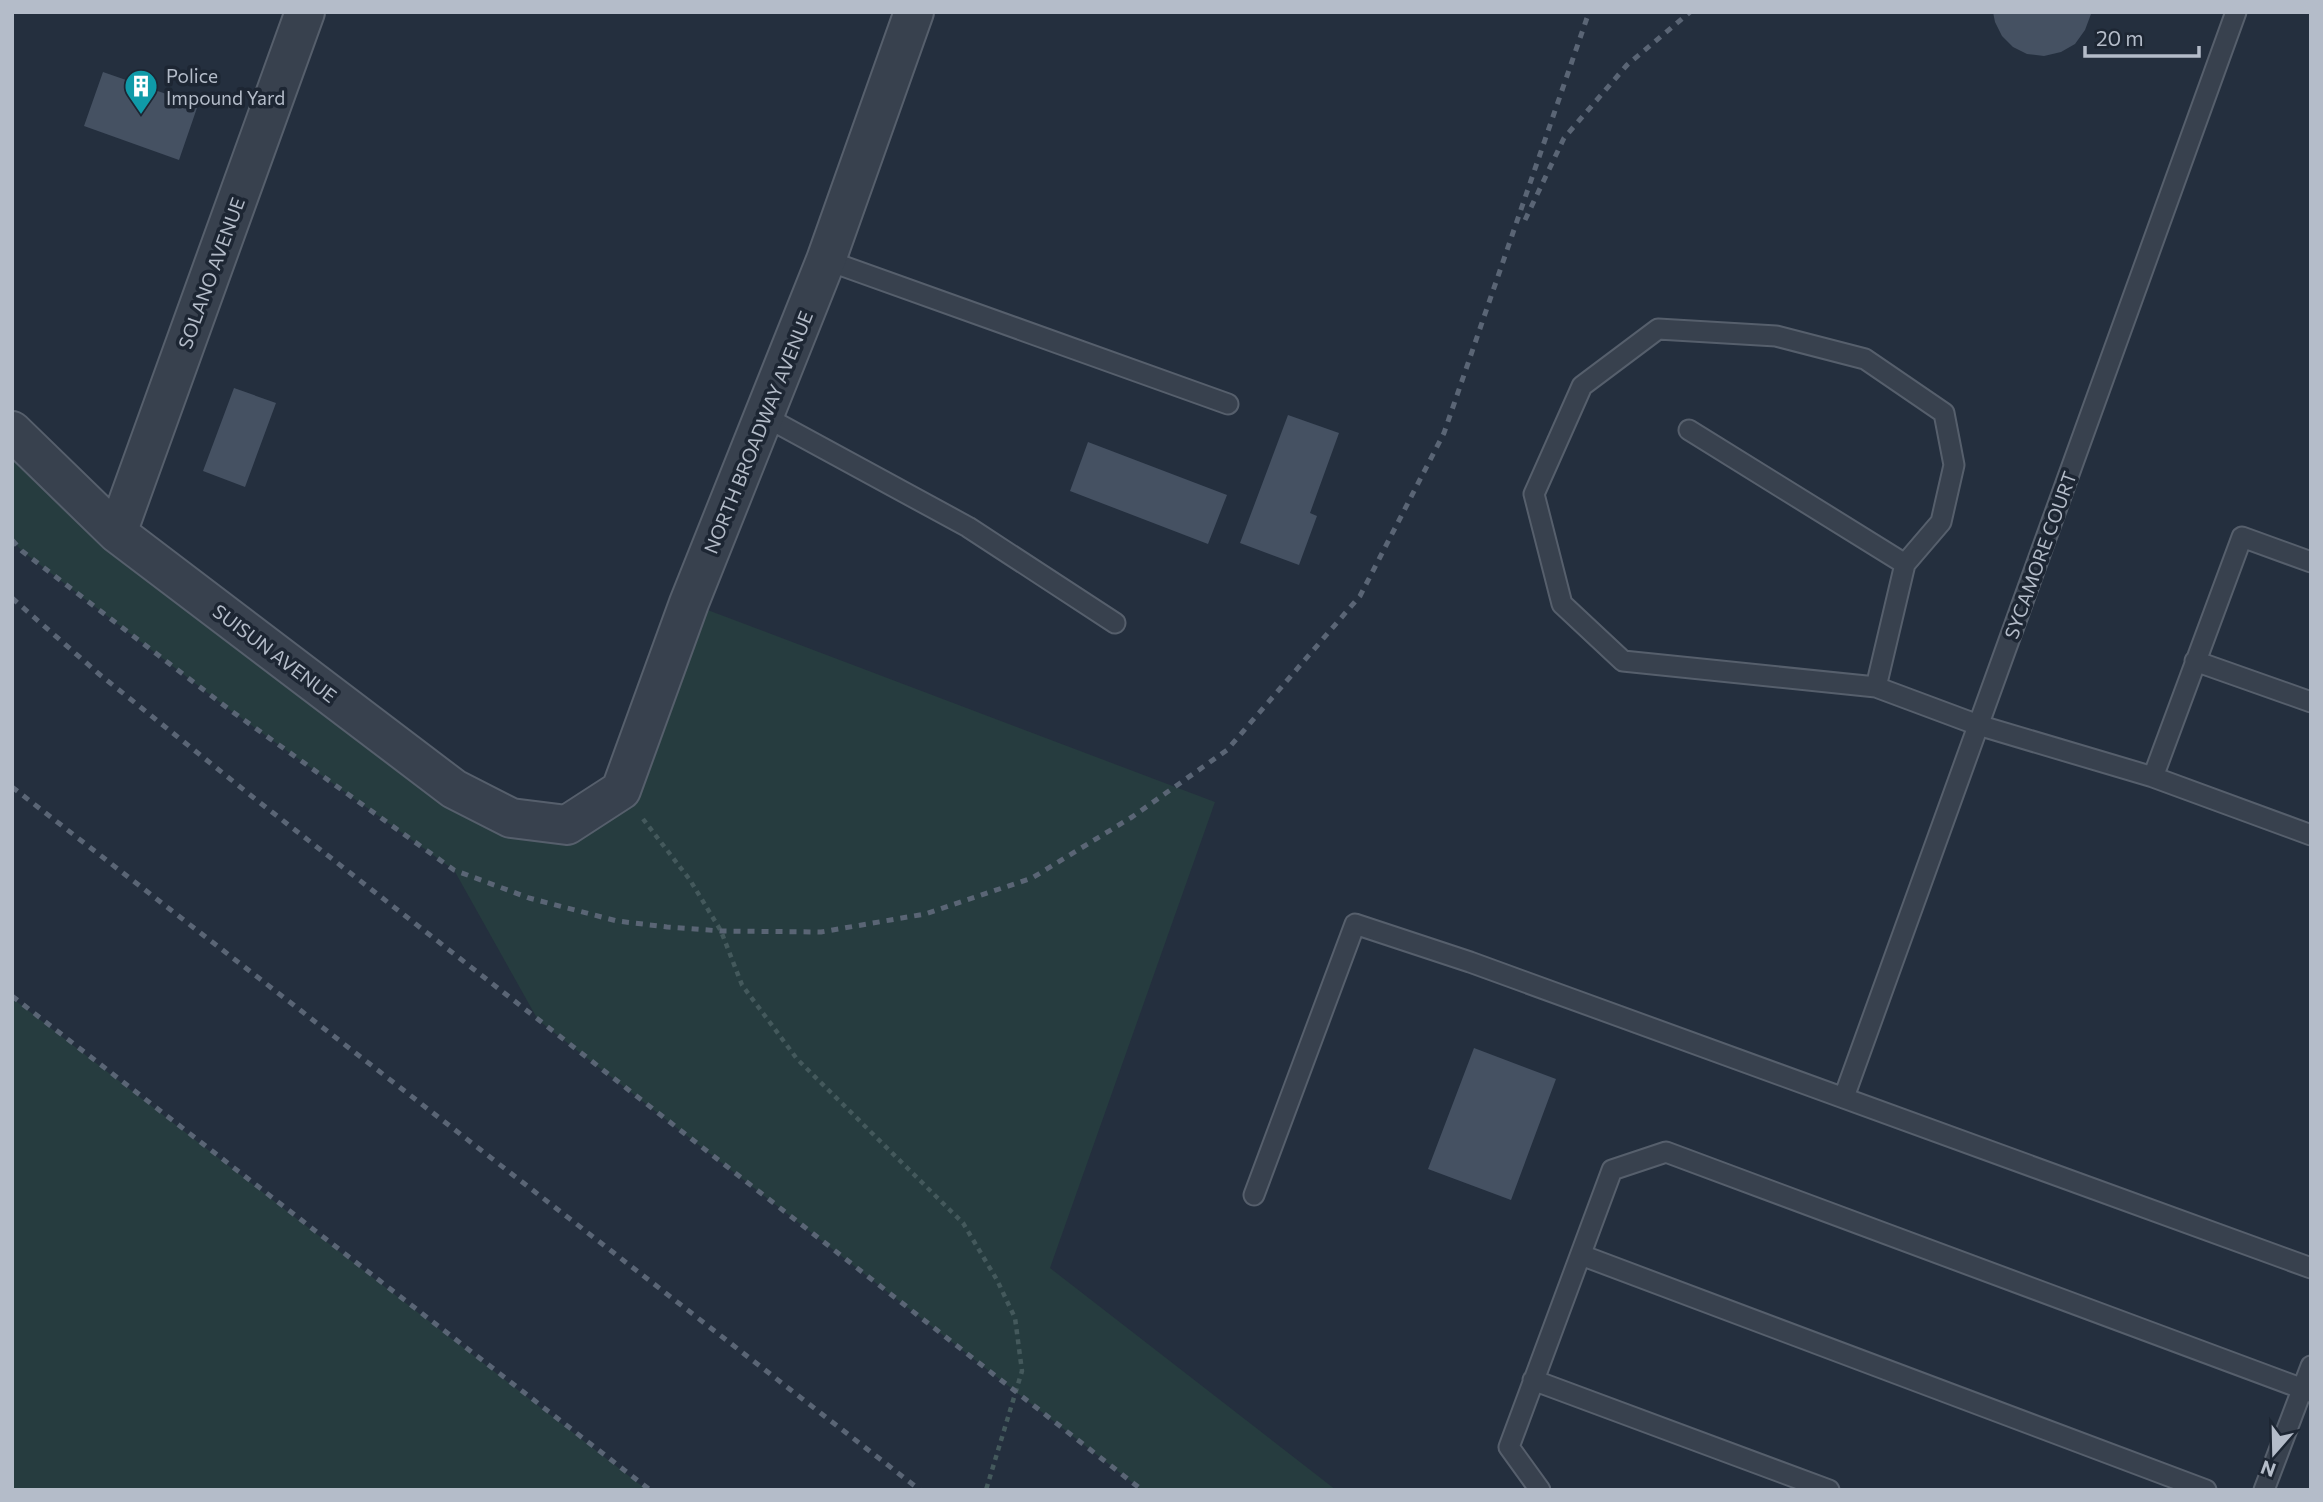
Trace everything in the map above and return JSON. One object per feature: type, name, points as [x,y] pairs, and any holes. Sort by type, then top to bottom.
[{"type":"street","name":"SOLANO AVENUE","points":[[117,533],[305,12]]},
{"type":"street","name":"NORTH BROADWAY AVENUE","points":[[621,790],[689,603],[826,260],[914,12]]},
{"type":"street","name":"SUISUN AVENUE","points":[[12,431],[117,533],[454,789],[511,817],[567,825],[621,790]]},
{"type":"lane","name":"SYCAMORE COURT","points":[[1844,1097],[2236,12]]},
{"type":"lane","points":[[826,260],[1228,404]]},
{"type":"lane","points":[[1876,687],[1905,564],[1941,522],[1954,465],[1944,413],[1865,359],[1776,335],[1658,329],[1582,386],[1534,494],[1562,604],[1623,661],[1876,687],[1978,724],[2153,777],[2311,835]]},
{"type":"lane","points":[[764,416],[968,527],[1115,623]]},
{"type":"lane","points":[[1689,430],[1905,564]]},
{"type":"lane","points":[[2153,777],[2242,537],[2311,562]]},
{"type":"lane","points":[[2195,661],[2311,702]]},
{"type":"lane","points":[[1254,1195],[1355,925],[1470,962],[2311,1268]]},
{"type":"lane","points":[[1540,1490],[1509,1447],[1533,1380],[1612,1170],[1666,1152],[2307,1390]]},
{"type":"lane","points":[[1581,1255],[2206,1490]]},
{"type":"lane","points":[[2264,1490],[2307,1390],[2311,1366]]},
{"type":"lane","points":[[1533,1380],[1829,1490]]},
{"type":"path","points":[[621,790],[690,880],[722,931],[742,985],[797,1059],[963,1223],[997,1280],[1015,1318],[1022,1371],[986,1490]]},
{"type":"green space","points":[[12,431],[454,789],[567,825],[621,790],[689,603],[1215,802],[1050,1268],[1336,1490],[1142,1490],[538,1020],[454,870],[230,710],[22,551],[12,540]]},
{"type":"green space","points":[[12,998],[647,1490],[12,1490]]},
{"type":"building","points":[[1993,12],[2091,14],[2085,30],[2075,44],[2061,52],[2044,56],[2027,54],[2013,47],[2002,36]]},
{"type":"building","name":"Police Impound Yard","points":[[103,72],[198,105],[179,160],[84,126]]},
{"type":"building","points":[[234,388],[276,403],[245,487],[203,471]]},
{"type":"building","points":[[1288,415],[1339,433],[1310,513],[1317,516],[1299,565],[1240,543]]},
{"type":"building","points":[[1088,442],[1227,495],[1208,544],[1070,491]]},
{"type":"building","points":[[1474,1048],[1556,1079],[1511,1200],[1428,1169]]},
{"type":"railway","points":[[12,540],[22,551],[230,710],[454,870],[529,898],[617,921],[667,927],[721,931],[821,932],[925,914],[1032,878],[1132,817],[1227,750],[1360,596],[1444,433],[1589,12]]},
{"type":"railway","points":[[1525,220],[1564,138],[1627,65],[1690,12]]},
{"type":"railway","points":[[12,598],[99,674],[254,798],[1142,1490]]},
{"type":"railway","points":[[12,787],[920,1490]]},
{"type":"railway","points":[[12,996],[650,1490]]},
{"type":"place","name":"Police Impound Yard","points":[[141,116]]}]
